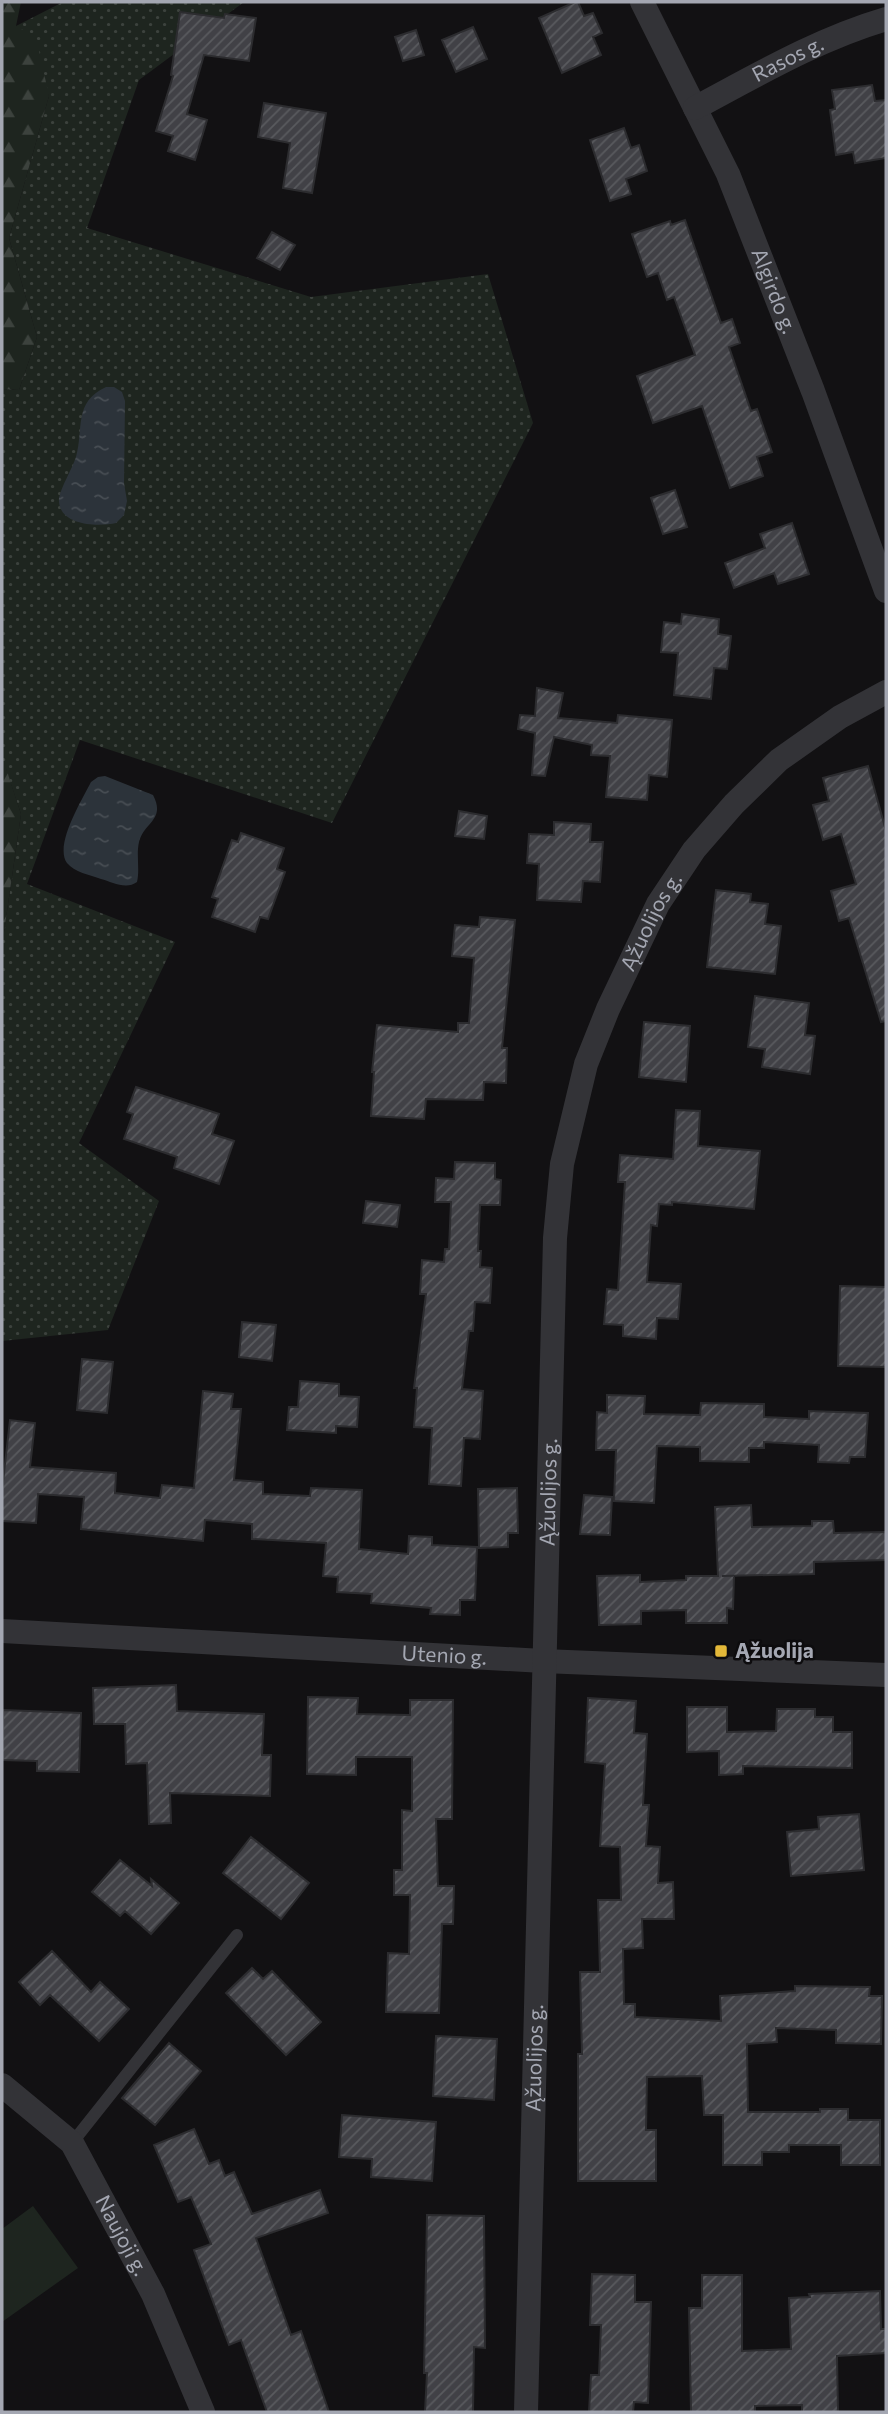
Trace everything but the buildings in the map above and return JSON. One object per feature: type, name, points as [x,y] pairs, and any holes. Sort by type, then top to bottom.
[{"type":"street","name":"Algirdo g.","points":[[642,2],[728,174],[886,591]]},
{"type":"street","name":"Rasos g.","points":[[695,108],[814,46],[849,30],[886,19]]},
{"type":"street","name":"Ąžuolijos g.","points":[[526,2412],[555,1238],[562,1164],[586,1064],[608,1009],[658,905],[694,850],[734,804],[779,760],[840,717],[886,692]]},
{"type":"street","name":"Utenio g.","points":[[2,1631],[543,1661],[886,1675]]},
{"type":"street","name":"Naujoji g.","points":[[2,2085],[72,2143],[153,2294],[203,2412]]},
{"type":"lane","points":[[72,2143],[237,1935]]},
{"type":"green space","points":[[2,2],[21,2],[16,26],[36,37],[49,96],[9,238],[37,337],[19,390],[2,389]]},
{"type":"green space","points":[[63,2],[244,2],[139,80],[87,228],[311,297],[488,274],[533,423],[332,823],[80,740],[27,884],[175,942],[79,1143],[159,1201],[108,1330],[2,1341],[2,946],[21,814],[6,769],[2,768],[2,389],[19,390],[37,337],[9,238],[49,96],[16,26]]},
{"type":"green space","points":[[2,768],[6,768],[21,814],[2,946]]},
{"type":"green space","points":[[33,2206],[78,2268],[2,2322],[2,2229]]},
{"type":"water","points":[[106,387],[114,387],[122,392],[125,401],[124,483],[127,501],[124,515],[116,523],[99,525],[71,519],[60,507],[59,498],[76,457],[84,408],[96,393]]},
{"type":"water","points":[[105,776],[153,795],[156,803],[156,816],[139,842],[138,877],[133,884],[119,885],[78,871],[67,863],[64,855],[71,822],[91,782]]},
{"type":"place","name":"Ąžuolija","points":[[721,1651]]}]
